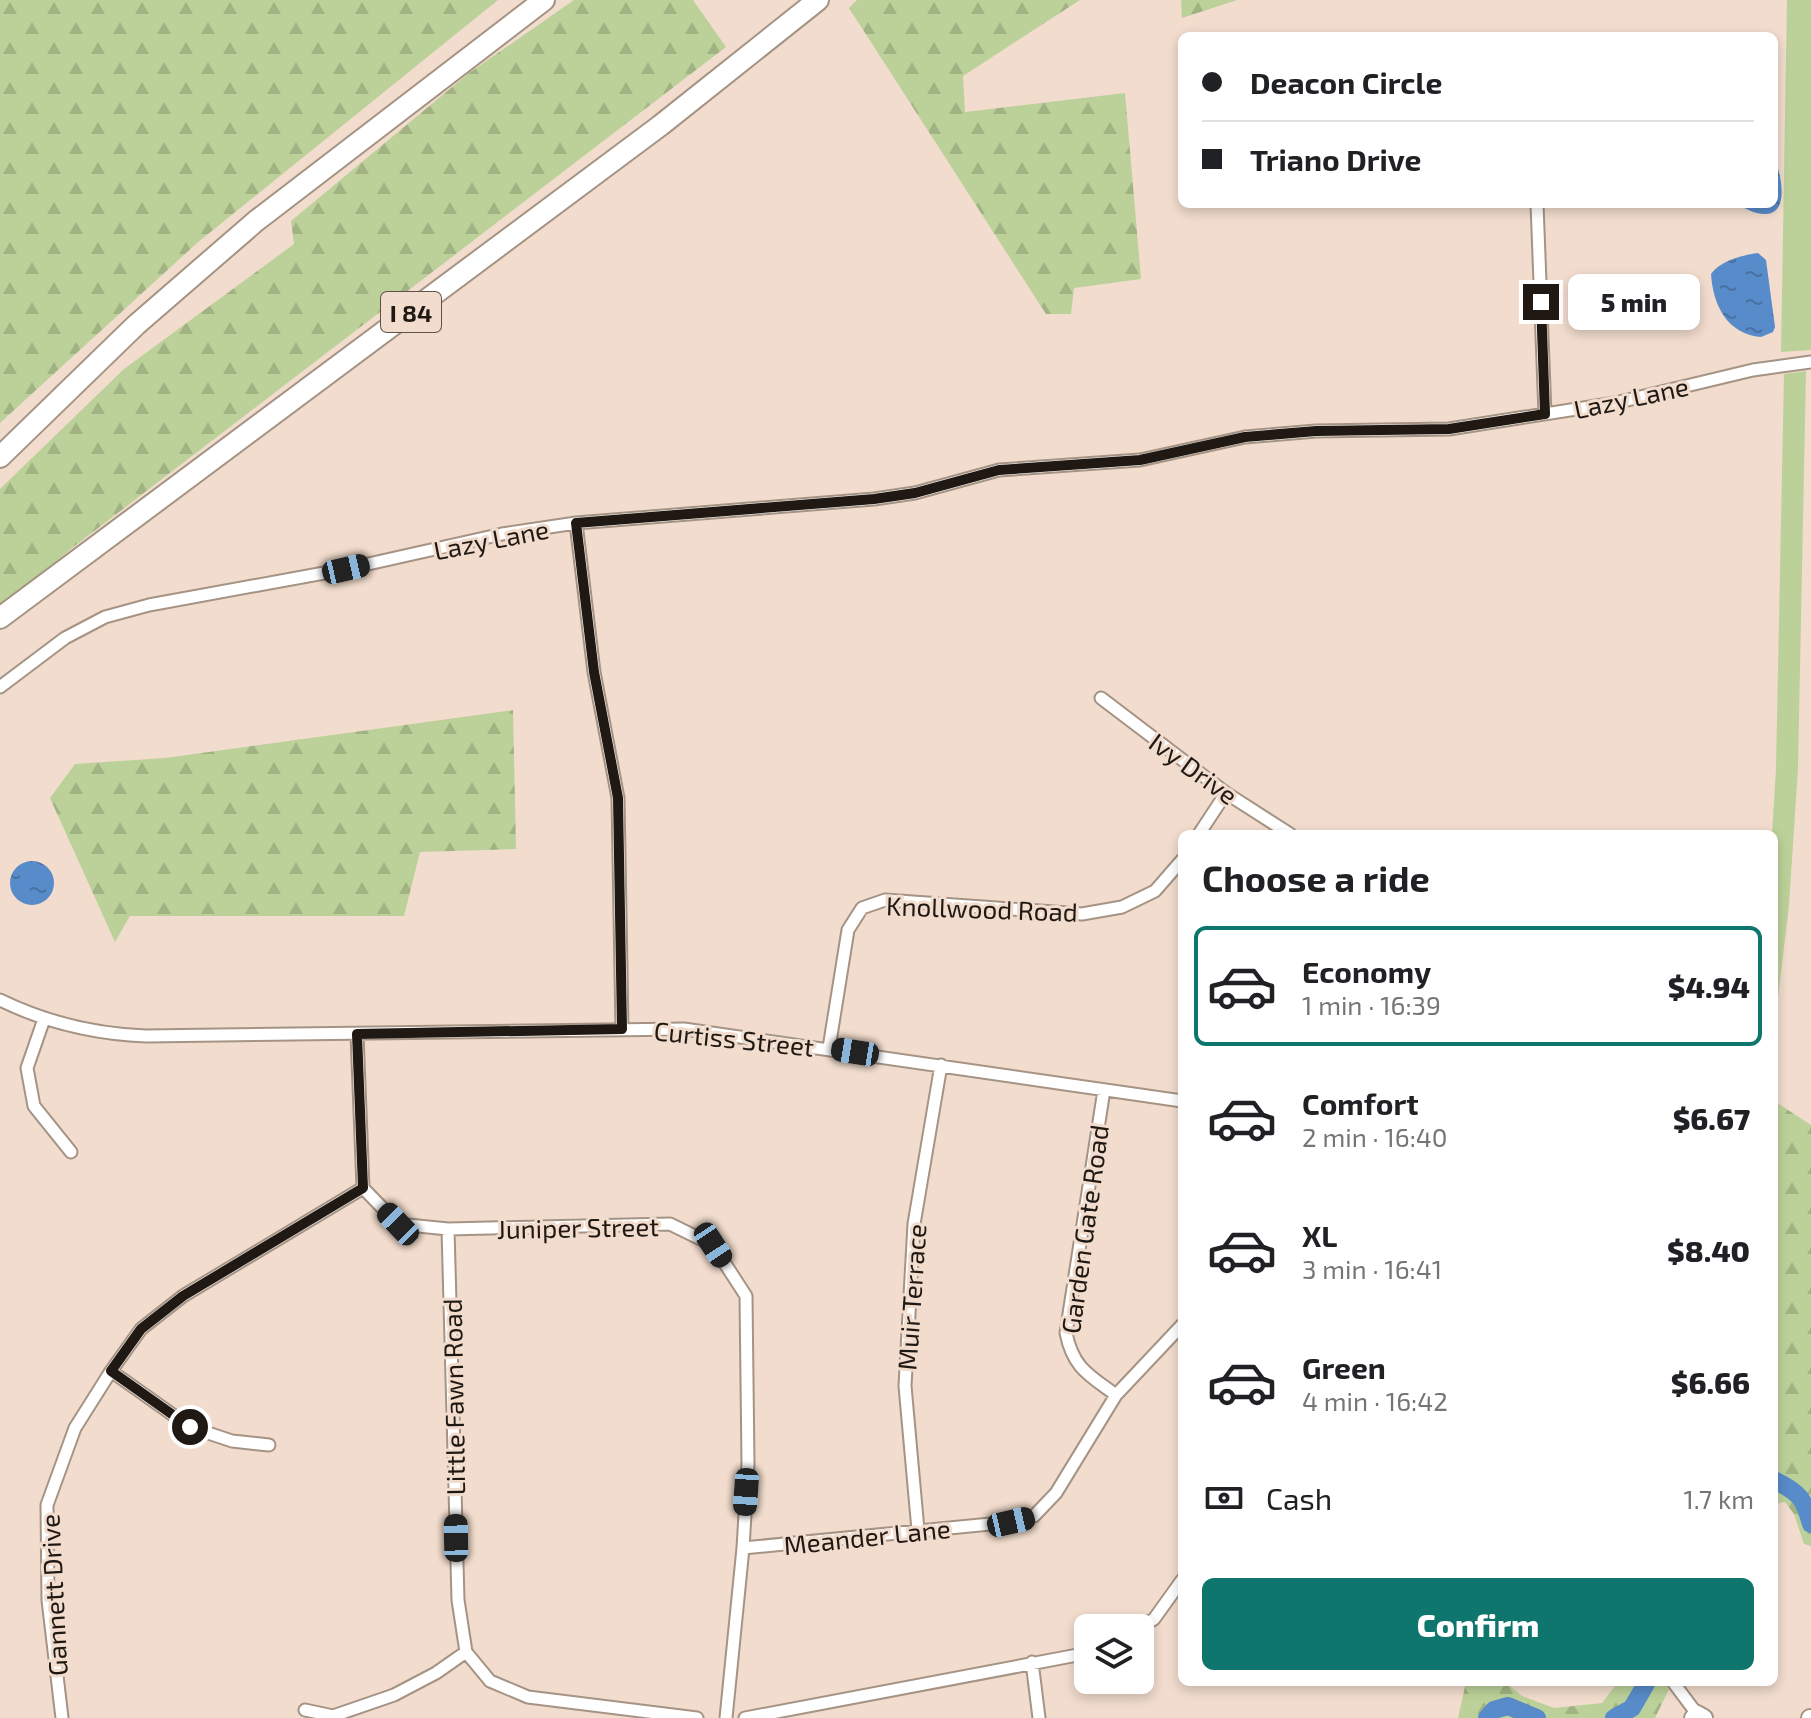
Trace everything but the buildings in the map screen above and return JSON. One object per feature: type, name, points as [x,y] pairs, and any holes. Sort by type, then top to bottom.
[{"type":"highway","points":[[0,457],[136,325],[256,221],[544,0]]},
{"type":"highway","name":"I 84","points":[[0,618],[661,125],[818,0]]},
{"type":"street","points":[[1537,208],[1545,414]]},
{"type":"street","name":"Lazy Lane","points":[[0,687],[65,638],[105,617],[149,605],[346,569],[502,534],[576,523],[874,499],[915,493],[999,470],[1140,460],[1245,437],[1316,431],[1449,429],[1615,403],[1753,370],[1811,362]]},
{"type":"street","points":[[576,523],[594,672],[618,798],[622,1029]]},
{"type":"street","name":"Ivy Drive","points":[[1101,698],[1226,793],[1284,830]]},
{"type":"street","points":[[1202,830],[1226,793]]},
{"type":"street","name":"Knollwood Road","points":[[829,1048],[848,930],[862,908],[885,900],[1082,914],[1122,907],[1155,891],[1178,865]]},
{"type":"street","name":"Curtiss Street","points":[[0,1000],[44,1019],[77,1028],[136,1035],[684,1029],[1178,1100]]},
{"type":"street","points":[[44,1019],[27,1068],[34,1106],[71,1152]]},
{"type":"street","points":[[357,1034],[363,1188]]},
{"type":"street","name":"Muir Terrace","points":[[918,1530],[905,1386],[914,1224],[941,1065]]},
{"type":"street","name":"Garden Gate Road","points":[[1104,1090],[1066,1333],[1070,1352],[1081,1369],[1116,1395]]},
{"type":"street","name":"Juniper Street","points":[[363,1188],[398,1224],[448,1229],[670,1224],[713,1245],[746,1296],[748,1464],[726,1718]]},
{"type":"street","name":"Gannett Drive","points":[[62,1718],[48,1600],[47,1505],[75,1428],[141,1329],[183,1296],[363,1188]]},
{"type":"street","name":"Little Fawn Road","points":[[448,1229],[458,1600],[466,1652]]},
{"type":"street","name":"Meander Lane","points":[[743,1548],[1011,1522],[1034,1516],[1056,1493],[1116,1395],[1178,1329]]},
{"type":"street","points":[[111,1371],[190,1427],[232,1441],[269,1445]]},
{"type":"street","points":[[1154,1619],[1178,1586]]},
{"type":"street","points":[[305,1710],[333,1716],[382,1699],[436,1673],[466,1652],[490,1681],[528,1697],[697,1718]]},
{"type":"street","points":[[745,1718],[1074,1655]]},
{"type":"street","points":[[1032,1662],[1039,1718]]},
{"type":"street","points":[[1676,1686],[1698,1717]]},
{"type":"green space","points":[[0,0],[498,0],[197,243],[0,423]]},
{"type":"green space","points":[[574,0],[693,0],[726,47],[72,548],[0,609],[0,489],[124,369],[294,244],[291,221],[469,73]]},
{"type":"green space","points":[[857,0],[1080,0],[963,76],[965,112],[1125,93],[1141,279],[1074,288],[1071,314],[1046,314],[849,8]]},
{"type":"green space","points":[[1181,0],[1237,0],[1182,18]]},
{"type":"green space","points":[[1787,0],[1811,0],[1811,350],[1781,352]]},
{"type":"green space","points":[[1806,371],[1798,768],[1789,905],[1778,997],[1778,830],[1772,830],[1784,374]]},
{"type":"green space","points":[[513,710],[516,849],[420,852],[404,916],[130,916],[115,942],[50,798],[75,764],[165,758]]},
{"type":"green space","points":[[1778,1104],[1811,1125],[1811,1546],[1804,1544],[1794,1514],[1785,1502],[1778,1503]]},
{"type":"green space","points":[[1465,1686],[1510,1686],[1522,1696],[1554,1708],[1602,1703],[1615,1686],[1666,1686],[1669,1689],[1655,1718],[1458,1718]]},
{"type":"water","points":[[1778,169],[1782,190],[1778,207]]},
{"type":"water","points":[[1745,208],[1777,208],[1766,214]]},
{"type":"water","points":[[1758,253],[1766,260],[1775,327],[1773,332],[1761,337],[1739,330],[1724,316],[1715,296],[1711,274],[1726,262]]},
{"type":"water","points":[[32,861],[48,867],[54,883],[48,899],[32,905],[16,899],[10,883],[16,867]]},
{"type":"waterway","points":[[1778,1482],[1800,1498],[1811,1524]]},
{"type":"waterway","points":[[1614,1718],[1632,1708],[1645,1686]]},
{"type":"waterway","points":[[1487,1718],[1494,1710],[1508,1706],[1537,1718]]},
{"type":"route","points":[[190,1427],[111,1371],[141,1329],[183,1296],[363,1188],[357,1034],[622,1029],[618,798],[594,672],[576,523],[874,499],[915,493],[999,470],[1140,460],[1245,437],[1316,431],[1449,429],[1545,414],[1541,302]]}]
